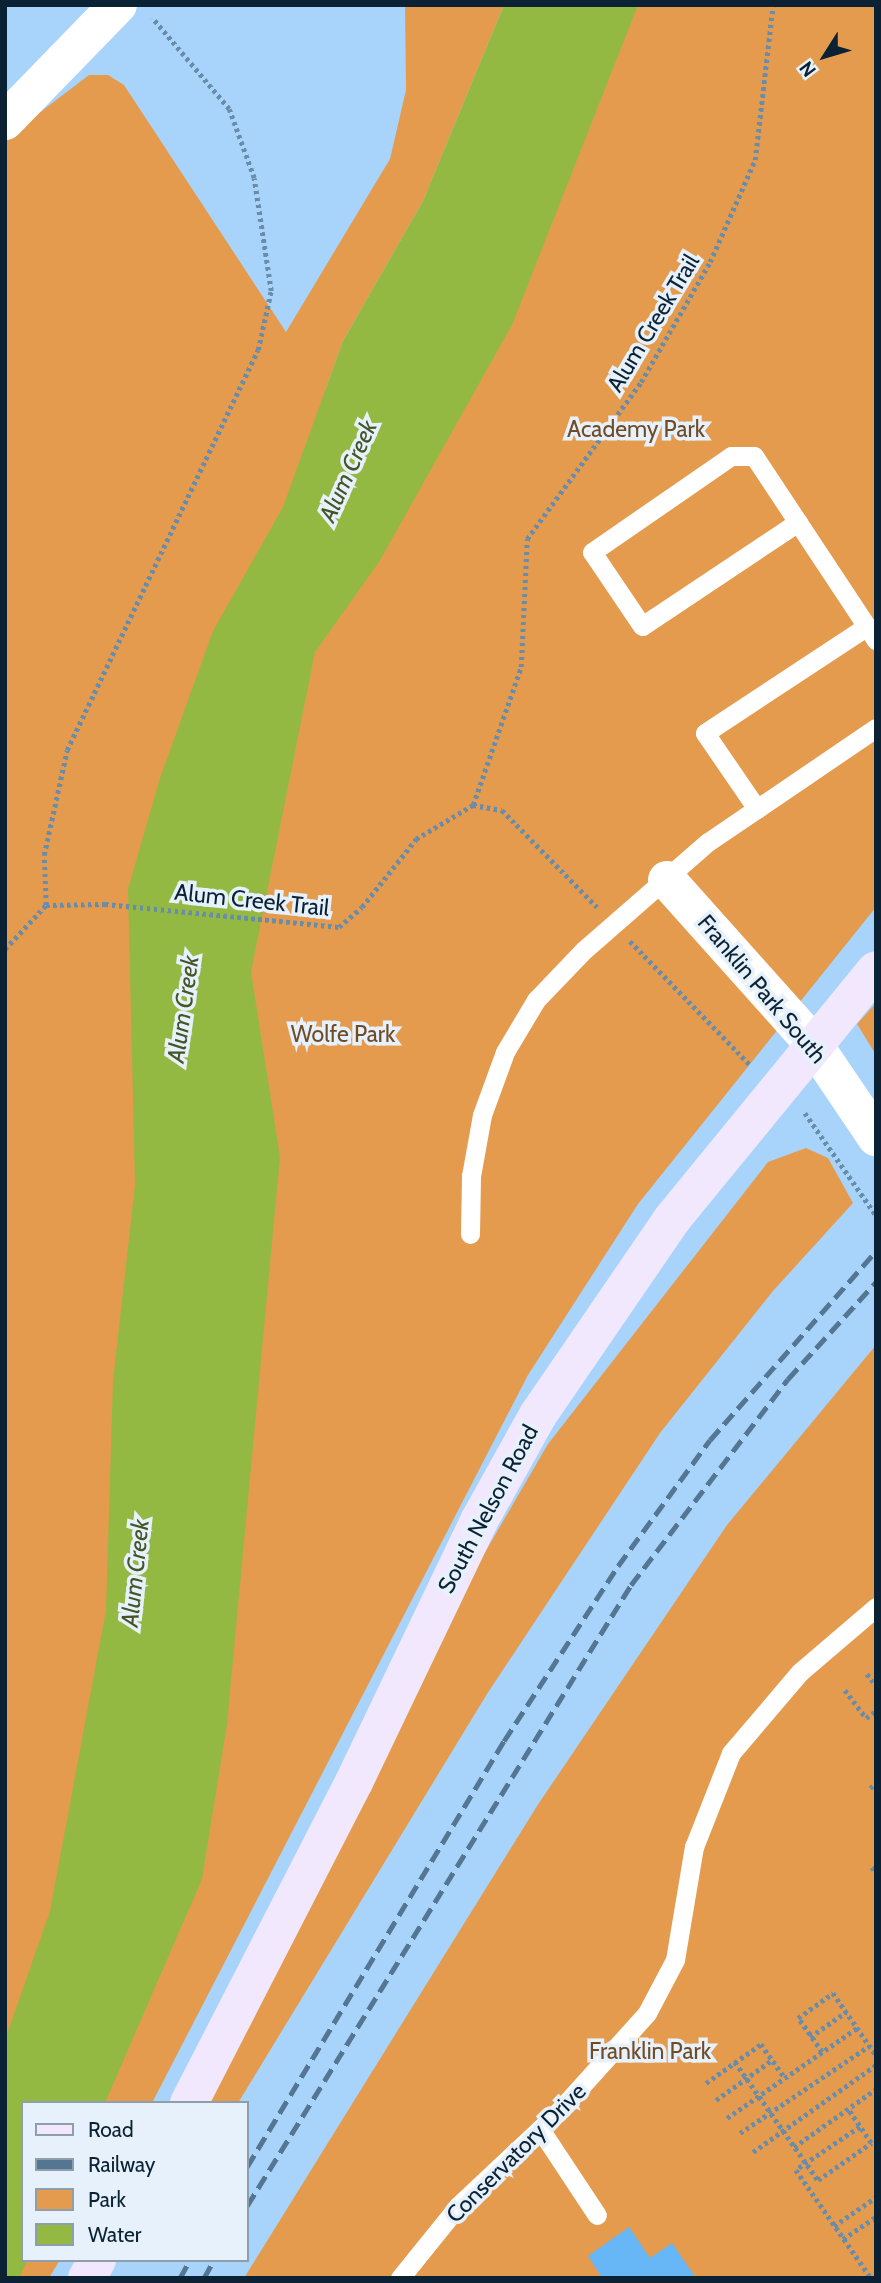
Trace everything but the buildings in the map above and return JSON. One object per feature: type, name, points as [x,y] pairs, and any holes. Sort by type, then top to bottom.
[{"type":"main road","name":"South Nelson Road","points":[[190,2101],[354,1782],[479,1521],[538,1415],[626,1283],[812,1042],[876,970]]},
{"type":"main road","points":[[87,2278],[96,2262]]},
{"type":"street","points":[[5,121],[134,10]]},
{"type":"street","name":"Franklin Park South","points":[[667,880],[812,1042],[876,1137]]},
{"type":"lane","points":[[757,809],[705,733],[871,633],[798,522],[754,456],[731,456],[592,552],[642,626],[798,522]]},
{"type":"lane","points":[[470,1234],[471,1177],[482,1115],[505,1052],[536,1000],[614,925],[708,842],[876,728]]},
{"type":"lane","name":"Conservatory Drive","points":[[400,2278],[458,2206],[540,2129],[639,2023],[675,1960],[694,1847],[731,1753],[800,1672],[876,1606]]},
{"type":"lane","points":[[540,2129],[597,2215]]},
{"type":"path","name":"Alum Creek Trail","points":[[46,905],[105,904],[339,927],[362,907],[416,839],[473,805],[521,667],[527,539],[641,382],[710,262],[755,160],[773,5]]},
{"type":"path","points":[[5,949],[46,905],[44,855],[67,750],[253,362],[271,291],[254,178],[229,109],[134,10]]},
{"type":"path","points":[[473,805],[502,810],[776,1088],[817,1123],[876,1215]]},
{"type":"path","points":[[867,1674],[876,1685]]},
{"type":"path","points":[[845,1690],[866,1718],[876,1711]]},
{"type":"path","points":[[870,1788],[876,1784]]},
{"type":"path","points":[[821,2052],[798,2018],[833,1993],[876,2055]]},
{"type":"path","points":[[810,2036],[846,2011]]},
{"type":"path","points":[[727,2118],[857,2028]]},
{"type":"path","points":[[706,2084],[761,2044],[785,2078]]},
{"type":"path","points":[[740,2133],[869,2046]]},
{"type":"path","points":[[716,2101],[772,2060]]},
{"type":"path","points":[[735,2062],[818,2180],[871,2143],[848,2109]]},
{"type":"path","points":[[753,2152],[876,2065]]},
{"type":"path","points":[[794,2147],[876,2089]]},
{"type":"path","points":[[860,2127],[796,2170],[871,2278]]},
{"type":"path","points":[[834,2226],[876,2197]]},
{"type":"path","points":[[843,2239],[876,2217]]},
{"type":"green space","name":"Wolfe Park","points":[[405,5],[504,5],[423,201],[343,341],[325,391],[359,443],[578,5],[876,5],[876,907],[638,1204],[528,1375],[153,2101],[21,2101],[21,2262],[59,2262],[49,2278],[5,2278],[5,139],[89,75],[108,75],[124,85],[286,332],[390,159],[406,90]]},
{"type":"green space","points":[[876,1003],[876,1055],[857,1024]]},
{"type":"green space","points":[[806,1148],[828,1158],[853,1203],[773,1291],[660,1433],[487,1694],[239,2101],[195,2101],[466,1585],[548,1444],[768,1162]]},
{"type":"green space","name":"Franklin Park","points":[[876,1345],[876,2278],[244,2278],[537,1806],[727,1525]]},
{"type":"water","name":"Alum Creek","points":[[504,5],[638,5],[512,325],[379,562],[315,652],[251,972],[280,1157],[227,1724],[202,1879],[106,2101],[21,2101],[21,2262],[27,2262],[19,2278],[5,2278],[5,2040],[50,1911],[106,1610],[113,1381],[135,1185],[128,889],[160,778],[213,631],[283,507],[343,341],[423,201]]},
{"type":"railway","points":[[248,2165],[504,1741],[618,1566],[710,1440],[876,1251]]},
{"type":"railway","points":[[248,2204],[631,1585],[788,1379],[876,1282]]},
{"type":"railway","points":[[180,2278],[189,2262]]},
{"type":"railway","points":[[204,2278],[213,2262]]},
{"type":"park label","name":"Academy Park","points":[[636,429]]}]
